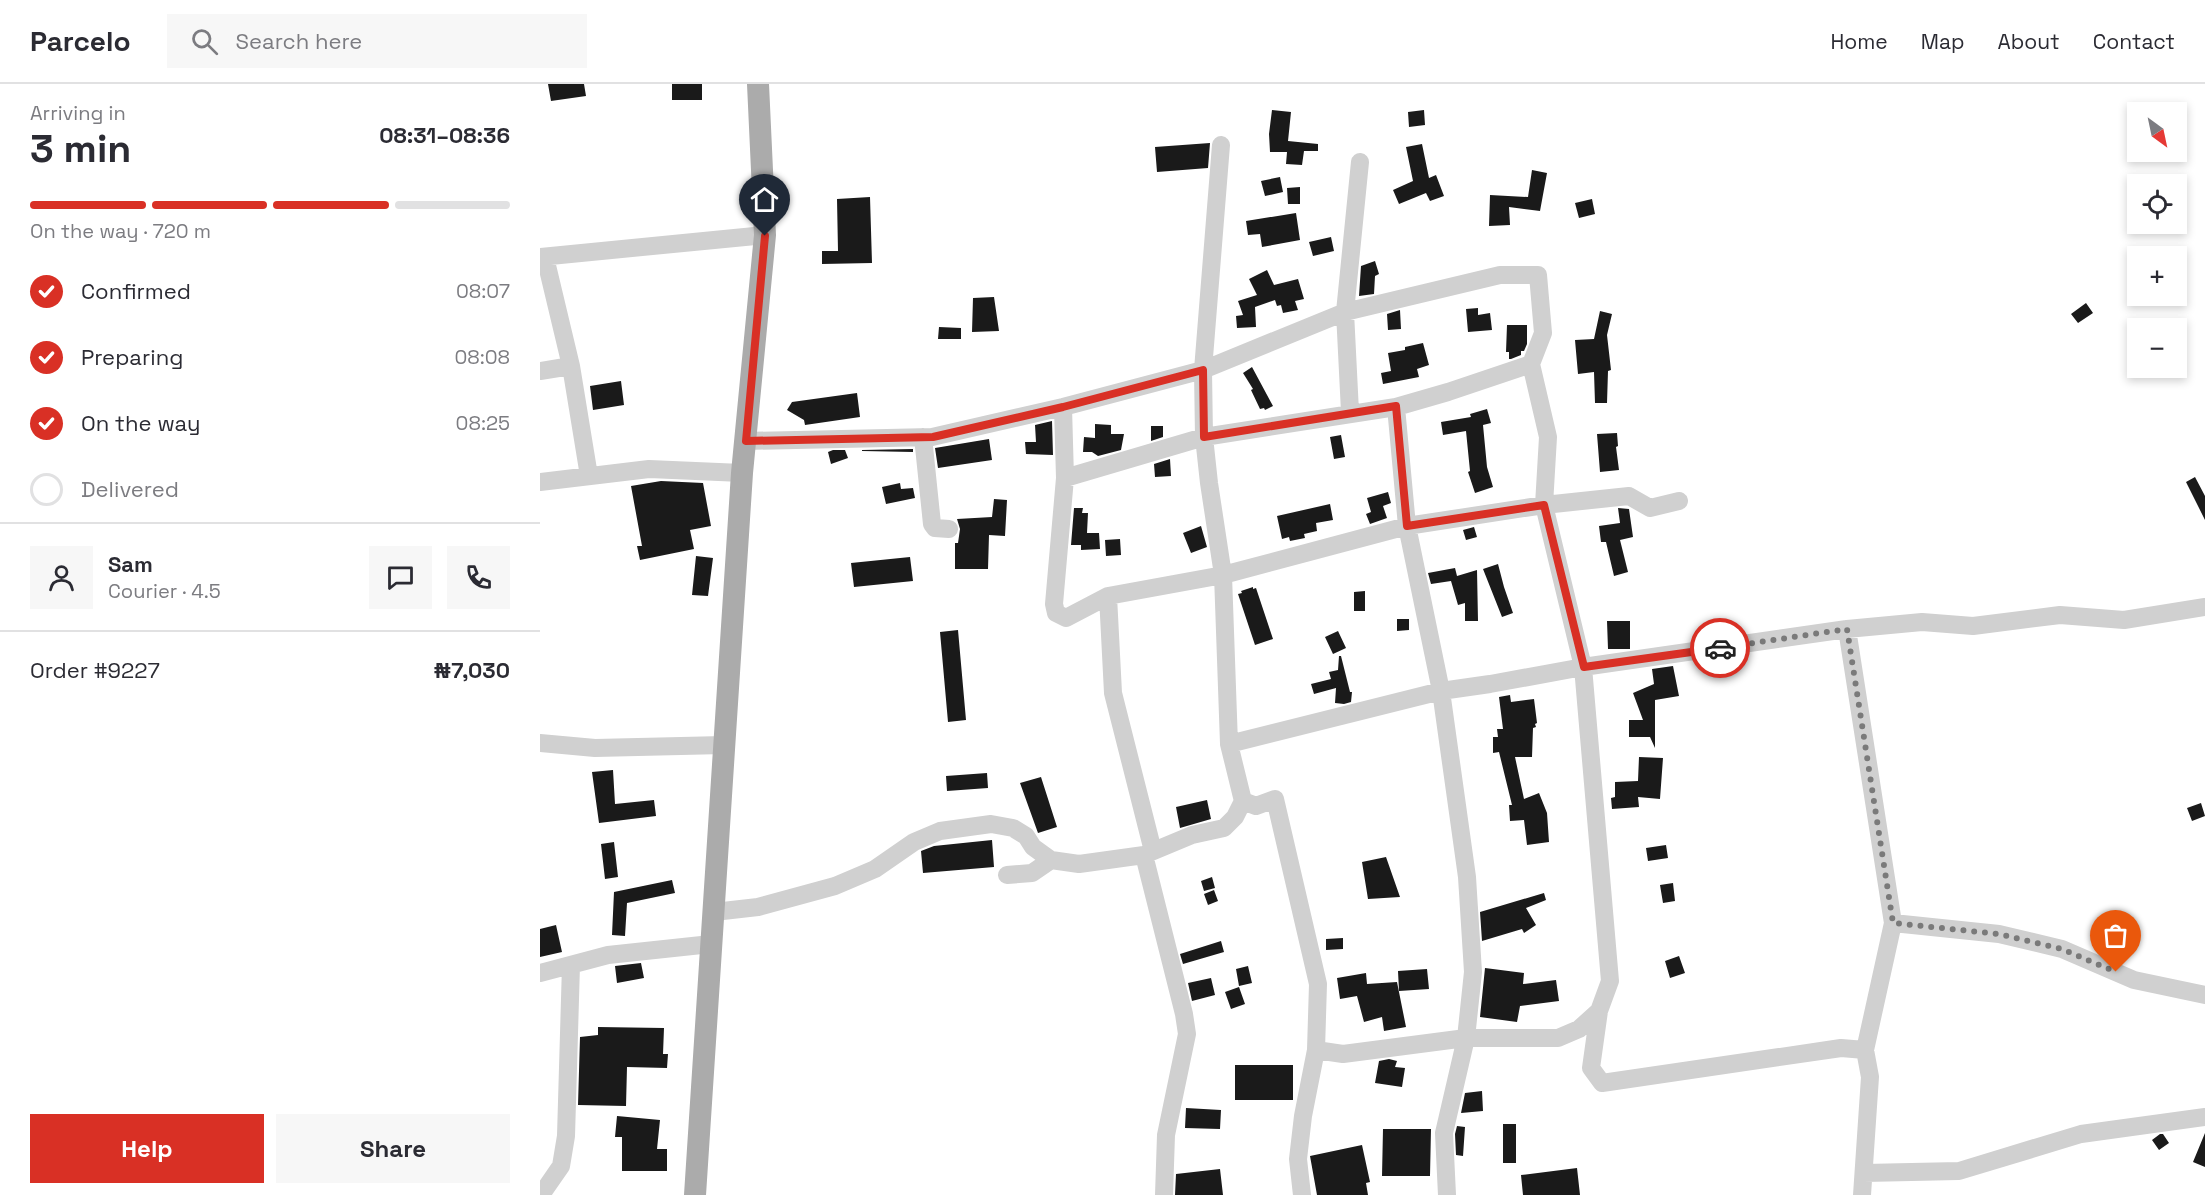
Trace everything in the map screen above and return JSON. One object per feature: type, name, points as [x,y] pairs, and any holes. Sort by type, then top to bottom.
[{"type":"main road","points":[[695,1195],[742,473],[765,236],[758,84]]},
{"type":"street","points":[[1221,145],[1203,370],[1204,437],[1223,575],[1229,744],[1245,808]]},
{"type":"street","points":[[1350,412],[1345,312],[1360,162]]},
{"type":"street","points":[[589,476],[571,366],[542,257],[765,236]]},
{"type":"street","points":[[746,441],[933,437],[1063,407],[1203,370],[1345,312],[1500,275],[1538,275],[1543,333],[1531,364],[1548,437],[1544,505],[1584,667],[1610,981],[1599,1011],[1591,1068],[1602,1083],[1841,1048],[1865,1050]]},
{"type":"street","points":[[1065,478],[1204,437],[1396,406],[1448,392],[1531,364]]},
{"type":"street","points":[[540,370],[571,366]]},
{"type":"street","points":[[1396,406],[1407,526],[1441,690],[1467,877],[1473,972],[1466,1038],[1444,1132],[1447,1195]]},
{"type":"street","points":[[1063,407],[1065,478],[1054,604],[1056,613],[1066,618],[1108,596],[1223,575],[1407,526],[1544,505],[1629,496],[1650,508],[1679,501]]},
{"type":"street","points":[[923,437],[932,524],[935,528],[949,529]]},
{"type":"street","points":[[540,482],[649,469],[742,473]]},
{"type":"street","points":[[1108,596],[1113,693],[1187,1034],[1166,1136],[1164,1195]]},
{"type":"street","points":[[1229,744],[1441,690],[1847,629],[1922,622],[1973,626],[2060,615],[2124,620],[2205,607]]},
{"type":"street","points":[[1847,629],[1893,923],[1865,1050],[1870,1077],[1862,1195]]},
{"type":"street","points":[[540,743],[596,748],[724,745]]},
{"type":"street","points":[[714,912],[758,907],[835,886],[875,869],[914,842],[940,831],[991,824],[1013,828],[1026,836],[1033,847],[1051,860],[1079,864],[1148,853],[1192,836],[1224,828],[1245,808],[1275,799],[1318,984],[1316,1050],[1303,1116],[1298,1159],[1302,1195]]},
{"type":"street","points":[[1007,874],[1032,873],[1051,860]]},
{"type":"street","points":[[1893,923],[1999,934],[2062,949],[2134,980],[2205,995]]},
{"type":"street","points":[[540,973],[608,955],[711,944]]},
{"type":"street","points":[[540,1191],[545,1189],[561,1166],[566,1136],[572,965]]},
{"type":"street","points":[[1316,1050],[1343,1054],[1466,1038],[1558,1038],[1579,1029],[1599,1011]]},
{"type":"street","points":[[1864,1173],[1959,1171],[2081,1134],[2205,1117]]},
{"type":"building","points":[[548,84],[584,84],[586,96],[551,101]]},
{"type":"building","points":[[672,84],[702,84],[702,100],[672,100]]},
{"type":"building","points":[[1272,110],[1291,112],[1288,141],[1318,144],[1318,151],[1304,151],[1302,165],[1286,164],[1287,152],[1270,152],[1269,134]]},
{"type":"building","points":[[1424,110],[1425,125],[1409,127],[1408,112]]},
{"type":"building","points":[[1210,143],[1208,168],[1157,172],[1155,147]]},
{"type":"building","points":[[1422,144],[1429,178],[1436,175],[1444,196],[1430,201],[1426,193],[1399,204],[1393,190],[1413,181],[1406,147]]},
{"type":"building","points":[[1532,170],[1547,173],[1540,211],[1509,207],[1510,225],[1489,226],[1490,195],[1528,197]]},
{"type":"building","points":[[1280,177],[1283,192],[1265,196],[1261,181]]},
{"type":"building","points":[[1300,187],[1300,204],[1288,204],[1287,188]]},
{"type":"building","points":[[870,197],[872,263],[822,264],[822,251],[838,251],[837,199]]},
{"type":"building","points":[[1592,199],[1595,214],[1579,218],[1575,203]]},
{"type":"building","points":[[1296,213],[1300,240],[1262,247],[1260,234],[1248,235],[1246,221]]},
{"type":"building","points":[[1331,237],[1334,251],[1313,256],[1309,242]]},
{"type":"building","points":[[1375,261],[1379,274],[1375,276],[1374,294],[1359,296],[1361,266]]},
{"type":"building","points":[[1267,270],[1274,285],[1298,279],[1304,299],[1295,301],[1298,310],[1283,313],[1281,305],[1277,306],[1275,300],[1255,307],[1256,327],[1237,328],[1236,316],[1243,315],[1238,301],[1257,295],[1249,279]]},
{"type":"building","points":[[994,297],[999,331],[972,332],[973,298]]},
{"type":"building","points":[[2086,303],[2093,313],[2078,323],[2071,314]]},
{"type":"building","points":[[1478,308],[1478,315],[1490,313],[1492,330],[1468,332],[1466,309]]},
{"type":"building","points":[[1400,310],[1401,329],[1388,330],[1387,314]]},
{"type":"building","points":[[1600,311],[1612,314],[1607,335],[1611,370],[1608,371],[1607,403],[1595,403],[1594,372],[1578,374],[1575,340],[1594,339]]},
{"type":"building","points":[[1507,325],[1527,325],[1527,344],[1524,351],[1521,351],[1521,355],[1511,359],[1509,359],[1509,352],[1506,352]]},
{"type":"building","points":[[939,327],[961,328],[961,339],[938,339]]},
{"type":"building","points":[[1423,343],[1429,365],[1417,369],[1419,377],[1383,384],[1381,373],[1391,371],[1388,353]]},
{"type":"building","points":[[1252,367],[1273,406],[1265,410],[1260,409],[1251,390],[1253,389],[1243,373]]},
{"type":"building","points":[[621,381],[624,405],[593,410],[590,386]]},
{"type":"building","points":[[857,393],[860,417],[805,425],[804,420],[787,410],[792,402]]},
{"type":"building","points":[[1487,409],[1491,423],[1483,425],[1487,467],[1493,487],[1475,493],[1468,472],[1470,471],[1466,431],[1443,435],[1441,422],[1471,417],[1470,414]]},
{"type":"building","points":[[1052,421],[1053,455],[1026,454],[1025,442],[1036,442],[1035,425]]},
{"type":"building","points":[[1095,424],[1111,425],[1111,434],[1124,434],[1121,450],[1098,456],[1092,452],[1083,452],[1084,437],[1095,438]]},
{"type":"building","points":[[1151,426],[1163,426],[1163,437],[1151,441]]},
{"type":"building","points":[[1617,433],[1619,470],[1600,472],[1597,434]]},
{"type":"building","points":[[1341,435],[1345,457],[1334,459],[1330,437]]},
{"type":"building","points":[[989,439],[992,460],[938,468],[935,448]]},
{"type":"building","points":[[913,449],[913,452],[862,451],[862,450]]},
{"type":"building","points":[[845,450],[848,458],[831,464],[828,452]]},
{"type":"building","points":[[1170,459],[1171,476],[1155,477],[1154,464]]},
{"type":"building","points":[[2195,477],[2205,496],[2205,520],[2186,482]]},
{"type":"building","points":[[661,481],[703,483],[711,526],[690,530],[694,549],[640,560],[637,546],[642,546],[631,486]]},
{"type":"building","points":[[900,483],[901,489],[913,488],[915,498],[886,504],[882,487]]},
{"type":"building","points":[[1388,492],[1391,503],[1383,506],[1387,518],[1370,524],[1366,514],[1371,512],[1367,498]]},
{"type":"building","points":[[994,499],[1007,500],[1005,536],[989,535],[988,569],[955,569],[955,543],[958,543],[960,529],[957,519],[992,517]]},
{"type":"building","points":[[1330,504],[1333,520],[1316,523],[1317,531],[1304,534],[1305,538],[1290,541],[1289,537],[1282,539],[1277,516]]},
{"type":"building","points":[[1074,508],[1083,508],[1082,513],[1088,513],[1087,533],[1099,533],[1100,549],[1081,550],[1081,545],[1071,545]]},
{"type":"building","points":[[1618,508],[1629,509],[1633,537],[1620,540],[1628,572],[1614,576],[1606,542],[1601,542],[1599,526],[1620,523]]},
{"type":"building","points":[[1201,526],[1207,547],[1191,553],[1183,533]]},
{"type":"building","points":[[1474,527],[1477,537],[1466,540],[1463,530]]},
{"type":"building","points":[[1120,539],[1121,555],[1106,556],[1105,540]]},
{"type":"building","points":[[696,556],[713,558],[708,596],[692,595]]},
{"type":"building","points":[[910,557],[913,581],[854,587],[851,563]]},
{"type":"building","points":[[1498,564],[1513,613],[1502,617],[1483,569]]},
{"type":"building","points":[[1455,568],[1457,576],[1477,570],[1478,621],[1465,621],[1465,603],[1458,605],[1451,581],[1431,584],[1428,573]]},
{"type":"building","points":[[1253,587],[1253,589],[1256,588],[1273,639],[1255,645],[1238,594]]},
{"type":"building","points":[[1365,591],[1365,611],[1354,611],[1354,592]]},
{"type":"building","points":[[1397,619],[1409,619],[1409,630],[1397,631]]},
{"type":"building","points":[[1607,621],[1630,621],[1630,649],[1608,649]]},
{"type":"building","points":[[958,630],[966,720],[948,722],[940,632]]},
{"type":"building","points":[[1338,631],[1346,648],[1333,654],[1325,637]]},
{"type":"building","points":[[1339,656],[1341,656],[1350,692],[1352,692],[1351,702],[1344,704],[1335,703],[1336,688],[1314,694],[1311,684],[1331,679],[1329,672],[1338,670]]},
{"type":"building","points":[[1673,666],[1679,696],[1655,700],[1655,748],[1650,737],[1629,737],[1629,720],[1643,720],[1633,693],[1654,684],[1652,669]]},
{"type":"building","points":[[1510,695],[1511,702],[1534,699],[1537,723],[1533,728],[1532,757],[1515,757],[1524,799],[1539,793],[1547,813],[1549,842],[1527,845],[1524,820],[1510,821],[1509,805],[1512,805],[1499,752],[1493,753],[1493,737],[1498,737],[1497,729],[1503,729],[1499,697]]},
{"type":"building","points":[[1639,757],[1663,758],[1660,799],[1638,797],[1639,807],[1612,809],[1611,798],[1615,797],[1615,782],[1638,781]]},
{"type":"building","points":[[613,770],[615,804],[654,800],[656,816],[599,823],[592,772]]},
{"type":"building","points":[[987,773],[988,788],[947,791],[946,776]]},
{"type":"building","points":[[1041,777],[1057,827],[1038,833],[1020,783]]},
{"type":"building","points":[[1207,800],[1211,819],[1180,828],[1176,807]]},
{"type":"building","points":[[2201,803],[2205,816],[2192,821],[2187,808]]},
{"type":"building","points":[[992,840],[994,867],[923,873],[921,851],[934,846]]},
{"type":"building","points":[[614,842],[618,877],[605,879],[601,844]]},
{"type":"building","points":[[1666,845],[1668,858],[1648,861],[1646,848]]},
{"type":"building","points":[[1386,857],[1400,897],[1368,899],[1362,862]]},
{"type":"building","points":[[1212,877],[1215,888],[1204,891],[1201,881]]},
{"type":"building","points":[[672,880],[675,893],[627,903],[625,936],[612,935],[614,892]]},
{"type":"building","points":[[1673,883],[1675,901],[1663,903],[1660,885]]},
{"type":"building","points":[[1214,890],[1218,901],[1208,905],[1204,894]]},
{"type":"building","points":[[1544,893],[1546,900],[1526,908],[1536,925],[1524,933],[1522,929],[1482,941],[1480,912]]},
{"type":"building","points":[[556,925],[562,952],[540,957],[540,929]]},
{"type":"building","points":[[1343,938],[1343,949],[1326,950],[1326,939]]},
{"type":"building","points":[[1221,941],[1224,952],[1183,964],[1180,954]]},
{"type":"building","points":[[1679,956],[1685,973],[1670,978],[1665,961]]},
{"type":"building","points":[[641,963],[644,978],[617,983],[615,966]]},
{"type":"building","points":[[1248,966],[1252,983],[1239,986],[1236,969]]},
{"type":"building","points":[[1485,968],[1524,973],[1523,984],[1556,980],[1559,1001],[1520,1006],[1517,1022],[1480,1017]]},
{"type":"building","points":[[1427,969],[1429,989],[1399,991],[1398,971]]},
{"type":"building","points":[[1366,973],[1367,984],[1397,982],[1406,1027],[1384,1031],[1382,1017],[1364,1022],[1357,996],[1340,999],[1337,978]]},
{"type":"building","points":[[1211,978],[1215,995],[1192,1001],[1188,983]]},
{"type":"building","points":[[1239,987],[1245,1004],[1231,1009],[1225,992]]},
{"type":"building","points":[[598,1027],[664,1028],[663,1054],[668,1054],[667,1068],[627,1067],[626,1106],[578,1105],[580,1037],[598,1035]]},
{"type":"building","points":[[1389,1059],[1397,1061],[1395,1067],[1405,1068],[1402,1087],[1375,1083],[1379,1061]]},
{"type":"building","points":[[1235,1065],[1293,1065],[1293,1100],[1235,1100]]},
{"type":"building","points":[[1482,1091],[1483,1111],[1461,1113],[1465,1093]]},
{"type":"building","points":[[1186,1108],[1221,1110],[1220,1129],[1185,1128]]},
{"type":"building","points":[[617,1116],[660,1120],[657,1149],[667,1149],[667,1171],[622,1171],[622,1137],[615,1137]]},
{"type":"building","points":[[1503,1124],[1516,1124],[1516,1163],[1503,1163]]},
{"type":"building","points":[[1457,1126],[1465,1127],[1463,1156],[1456,1155]]},
{"type":"building","points":[[1383,1129],[1431,1129],[1430,1176],[1382,1176]]},
{"type":"building","points":[[2205,1133],[2205,1167],[2193,1162]]},
{"type":"building","points":[[2163,1134],[2169,1143],[2159,1150],[2152,1140]]},
{"type":"building","points":[[1362,1145],[1370,1182],[1366,1183],[1368,1195],[1317,1195],[1310,1156]]},
{"type":"building","points":[[1577,1168],[1580,1195],[1523,1195],[1521,1175]]},
{"type":"building","points":[[1220,1169],[1223,1195],[1175,1195],[1176,1174]]},
{"type":"way so far","points":[[1720,648],[1847,629],[1893,923],[1999,934],[2062,949],[2116,972]]},
{"type":"route","points":[[765,236],[746,441],[933,437],[1063,407],[1203,370],[1204,437],[1396,406],[1407,526],[1544,505],[1584,667],[1720,648]]}]
